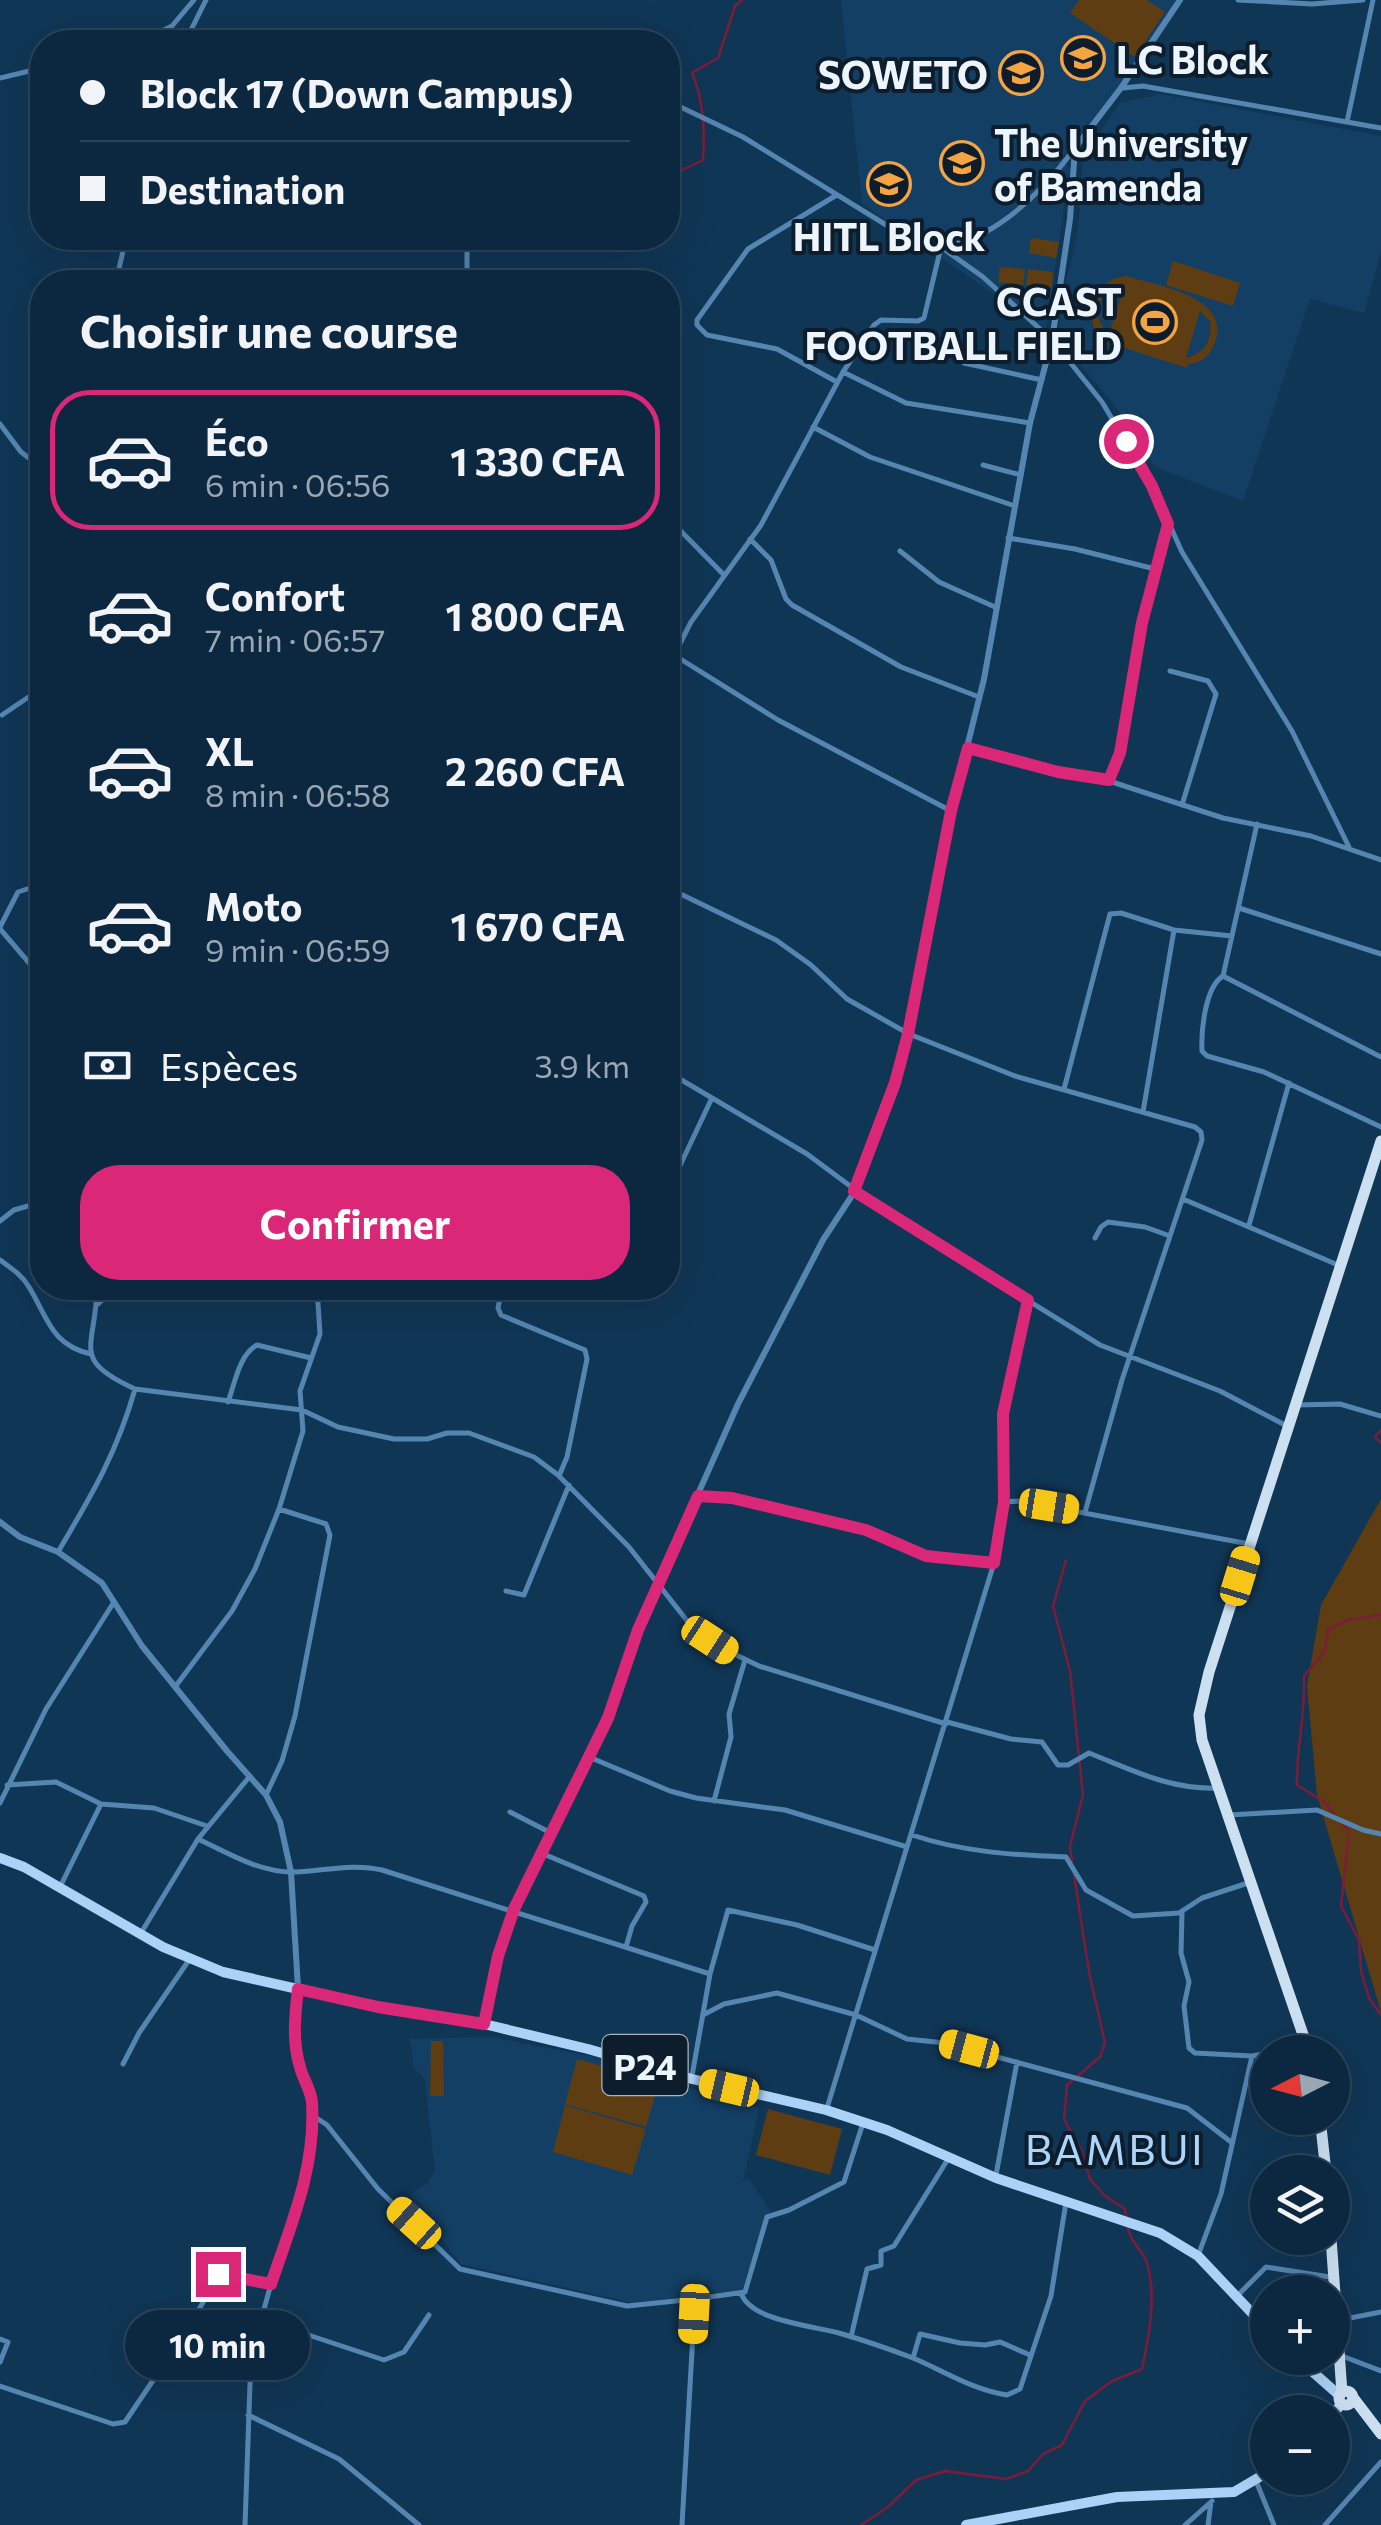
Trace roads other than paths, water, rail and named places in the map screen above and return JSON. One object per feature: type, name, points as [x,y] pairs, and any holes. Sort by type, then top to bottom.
[{"type":"highway","points":[[1303,2035],[1202,1740],[1200,1702],[1381,1141]]},
{"type":"highway","points":[[1350,2405],[1381,2433]]},
{"type":"main road","name":"P24","points":[[0,1858],[190,1960],[224,1972],[378,2007],[484,2024],[826,2110],[888,2130],[948,2160],[1140,2225],[1198,2256],[1250,2312]]},
{"type":"main road","points":[[1316,2375],[1338,2395]]},
{"type":"main road","points":[[966,2525],[1117,2497],[1212,2498],[1250,2483]]},
{"type":"street","points":[[164,30],[194,0]]},
{"type":"street","points":[[191,30],[206,0]]},
{"type":"street","points":[[680,107],[743,136],[909,239],[941,247],[997,227],[1075,148],[1122,88],[1180,0]]},
{"type":"street","points":[[1238,0],[1312,4],[1363,0]]},
{"type":"street","points":[[1347,122],[1373,0]]},
{"type":"street","points":[[0,78],[30,71]]},
{"type":"street","points":[[1129,75],[1143,86]]},
{"type":"street","points":[[1122,88],[1143,86],[1381,128]]},
{"type":"street","points":[[484,2024],[498,1956],[514,1909],[622,1684],[658,1582],[760,1359],[823,1240],[854,1191],[895,1083],[951,811],[979,698],[1030,423],[1052,340],[1070,219],[1075,148]]},
{"type":"street","points":[[835,196],[748,249],[697,320],[697,326],[707,335],[777,349],[837,382]]},
{"type":"street","points":[[941,247],[983,276],[1052,340],[1102,402],[1152,486],[1168,524],[1292,731],[1349,847]]},
{"type":"street","points":[[680,642],[750,539],[842,372],[874,325],[881,320],[924,318],[941,247]]},
{"type":"street","points":[[964,363],[1042,380]]},
{"type":"street","points":[[842,372],[906,403],[1030,423]]},
{"type":"street","points":[[0,424],[30,459]]},
{"type":"street","points":[[813,427],[870,456],[1015,506]]},
{"type":"street","points":[[983,465],[1021,475]]},
{"type":"street","points":[[1109,780],[1120,753],[1136,652],[1168,524]]},
{"type":"street","points":[[680,530],[723,574]]},
{"type":"street","points":[[1008,538],[1075,549],[1155,569]]},
{"type":"street","points":[[750,539],[772,560],[792,605],[901,667],[979,698]]},
{"type":"street","points":[[900,551],[939,582],[996,607]]},
{"type":"street","points":[[680,658],[778,720],[951,811]]},
{"type":"street","points":[[1170,671],[1208,681],[1216,694],[1182,805]]},
{"type":"street","points":[[2,715],[30,696]]},
{"type":"street","points":[[968,748],[1058,772],[1109,780],[1182,805],[1349,847],[1381,860]]},
{"type":"street","points":[[1256,824],[1223,976],[1212,984],[1202,1052],[1264,1072],[1381,1127]]},
{"type":"street","points":[[30,888],[18,892],[0,928],[30,964]]},
{"type":"street","points":[[680,894],[776,940],[811,965],[847,999],[908,1034],[987,1066],[1195,1127],[1201,1132],[1202,1140],[1130,1357],[1085,1512]]},
{"type":"street","points":[[1239,908],[1381,954]]},
{"type":"street","points":[[1064,1089],[1110,914],[1121,913],[1174,930],[1232,936]]},
{"type":"street","points":[[1143,1112],[1174,930]]},
{"type":"street","points":[[1223,976],[1381,1058]]},
{"type":"street","points":[[680,1080],[806,1154],[854,1191],[1100,1345],[1220,1391],[1288,1426]]},
{"type":"street","points":[[1248,1226],[1289,1083]]},
{"type":"street","points":[[680,1166],[711,1100]]},
{"type":"street","points":[[1183,1198],[1341,1266]]},
{"type":"street","points":[[0,1222],[14,1210],[30,1205]]},
{"type":"street","points":[[1095,1238],[1100,1226],[1108,1222],[1145,1227],[1170,1236]]},
{"type":"street","points":[[0,1260],[30,1289]]},
{"type":"street","points":[[36,1300],[59,1340],[91,1354]]},
{"type":"street","points":[[98,1300],[91,1354],[100,1372],[135,1389],[302,1410],[338,1427],[394,1439],[427,1440],[447,1433],[468,1433],[534,1457],[569,1485],[658,1582],[692,1628],[745,1660],[946,1723],[1042,1742],[1058,1765],[1068,1765],[1089,1753],[1181,1788],[1218,1788]]},
{"type":"street","points":[[98,1304],[102,1300]]},
{"type":"street","points":[[176,1687],[232,1611],[255,1569],[279,1509],[303,1432],[298,1398],[320,1334],[318,1300]]},
{"type":"street","points":[[500,1300],[500,1314],[586,1350],[571,1438],[559,1476]]},
{"type":"street","points":[[826,2110],[994,1563],[1004,1502],[1003,1414],[1028,1300]]},
{"type":"street","points":[[228,1402],[251,1347],[258,1345],[312,1358]]},
{"type":"street","points":[[58,1552],[115,1450],[135,1389]]},
{"type":"street","points":[[1296,1405],[1340,1404],[1381,1416]]},
{"type":"street","points":[[506,1591],[524,1595],[569,1485]]},
{"type":"street","points":[[698,1496],[744,1500],[866,1530],[926,1556],[994,1563]]},
{"type":"street","points":[[1004,1502],[1085,1512],[1249,1544]]},
{"type":"street","points":[[266,1795],[282,1761],[298,1704],[330,1534],[326,1524],[279,1509]]},
{"type":"street","points":[[0,1522],[20,1537],[58,1552],[102,1583],[142,1646],[266,1795],[280,1822],[291,1872],[298,1989],[296,2053],[311,2092],[312,2115],[302,2194],[251,2356],[244,2525]]},
{"type":"street","points":[[0,1803],[74,1661],[115,1601]]},
{"type":"street","points":[[714,1800],[732,1737],[729,1714],[745,1660]]},
{"type":"street","points":[[589,1757],[670,1791],[784,1810],[907,1847]]},
{"type":"street","points":[[140,1933],[207,1826],[250,1776]]},
{"type":"street","points":[[7,1785],[56,1782],[102,1804],[154,1808],[207,1826]]},
{"type":"street","points":[[60,1888],[102,1804]]},
{"type":"street","points":[[1228,1815],[1317,1810],[1381,1834]]},
{"type":"street","points":[[510,1812],[550,1833]]},
{"type":"street","points":[[912,1835],[992,1854],[1066,1856],[1086,1890],[1133,1916],[1182,1912],[1202,1898],[1251,1882]]},
{"type":"street","points":[[198,1839],[252,1864],[291,1872],[360,1865],[514,1909],[710,1974]]},
{"type":"street","points":[[540,1852],[644,1896],[646,1902],[626,1946]]},
{"type":"street","points":[[692,2079],[710,1974],[726,1912],[811,1929],[875,1950]]},
{"type":"street","points":[[1182,1912],[1181,1953],[1190,1982],[1184,2006],[1189,2048],[1195,2054],[1250,2056]]},
{"type":"street","points":[[123,2064],[190,1960]]},
{"type":"street","points":[[703,2014],[724,2004],[777,1993],[856,2015],[907,2039],[926,2039],[1187,2108],[1232,2142]]},
{"type":"street","points":[[996,2178],[1017,2062]]},
{"type":"street","points":[[1198,2256],[1220,2194],[1250,2065]]},
{"type":"street","points":[[312,2115],[326,2125],[378,2189],[460,2269],[627,2306],[741,2293],[747,2287],[767,2216],[789,2210],[844,2182],[863,2123]]},
{"type":"street","points":[[851,2337],[867,2269],[881,2265],[882,2251],[898,2240],[948,2160]]},
{"type":"street","points":[[741,2293],[749,2306],[774,2317],[851,2337],[1008,2395],[1020,2388],[1051,2296],[1066,2202]]},
{"type":"street","points":[[1257,2275],[1266,2266],[1316,2275]]},
{"type":"street","points":[[0,2386],[112,2424],[125,2422],[171,2356],[218,2274],[271,2284]]},
{"type":"street","points":[[1236,2297],[1250,2283]]},
{"type":"street","points":[[682,2525],[696,2300]]},
{"type":"street","points":[[1350,2318],[1381,2312]]},
{"type":"street","points":[[260,2319],[384,2360],[404,2352],[429,2315]]},
{"type":"street","points":[[913,2358],[920,2334],[960,2343],[1000,2342],[1030,2355]]},
{"type":"street","points":[[0,2339],[8,2342],[0,2362]]},
{"type":"street","points":[[1350,2359],[1381,2371]]},
{"type":"street","points":[[248,2416],[340,2459],[418,2525]]},
{"type":"street","points":[[1326,2525],[1381,2462]]},
{"type":"street","points":[[1262,2495],[1274,2525]]},
{"type":"street","points":[[1185,2525],[1212,2498]]},
{"type":"street","points":[[1208,2525],[1212,2498]]},
{"type":"waterway","points":[[680,171],[703,160],[703,116],[692,73],[718,58],[735,6],[742,0]]},
{"type":"waterway","points":[[1381,1430],[1375,1437],[1381,1443]]},
{"type":"waterway","points":[[1066,1560],[1053,1606],[1070,1671],[1083,1795],[1070,1846],[1072,1862]]},
{"type":"waterway","points":[[1335,1815],[1323,1801],[1297,1785],[1304,1676],[1325,1651],[1328,1629],[1348,1620],[1381,1615]]},
{"type":"waterway","points":[[1343,1825],[1349,1831],[1341,1906],[1359,1940],[1361,1971],[1369,1998],[1381,2015]]},
{"type":"waterway","points":[[1074,1875],[1105,2043],[1100,2057],[1067,2085],[1064,2119],[1081,2150],[1090,2179],[1105,2196],[1125,2209],[1126,2215]]},
{"type":"waterway","points":[[861,2525],[888,2507],[916,2480],[945,2471],[1006,2479],[1028,2471],[1043,2454],[1062,2445],[1085,2401],[1112,2381],[1142,2369],[1151,2290],[1147,2263],[1128,2228]]},
{"type":"place","name":"LC Block","points":[[1083,58]]},
{"type":"place","name":"SOWETO","points":[[1021,73]]},
{"type":"place","name":"The University of Bamenda","points":[[962,163]]},
{"type":"place","name":"HITL Block","points":[[889,184]]},
{"type":"place","name":"CCAST FOOTBALL FIELD","points":[[1155,322]]},
{"type":"district","name":"BAMBUI","points":[[1115,2148]]}]
